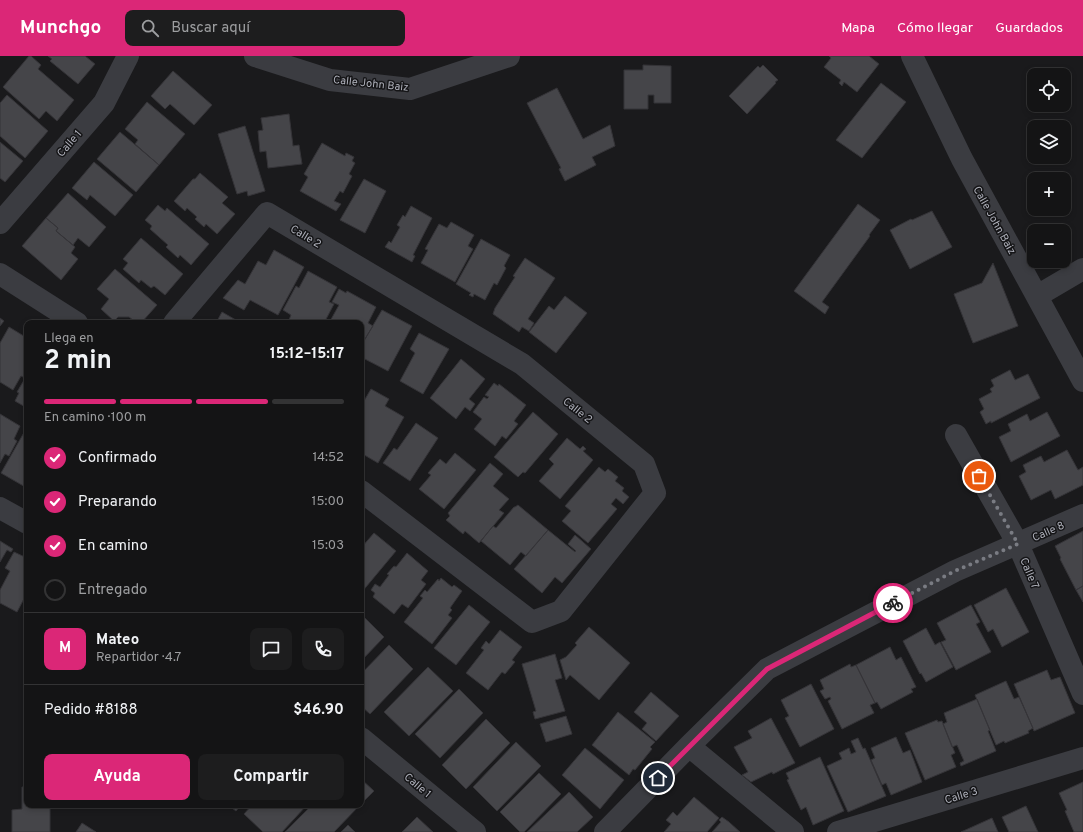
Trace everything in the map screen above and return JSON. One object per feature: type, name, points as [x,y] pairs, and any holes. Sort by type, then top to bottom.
[{"type":"street","name":"Calle 1","points":[[0,223],[104,103],[128,56]]},
{"type":"street","name":"Calle John Baiz","points":[[255,56],[330,80],[410,89],[509,56]]},
{"type":"street","name":"Calle John Baiz","points":[[912,56],[962,158],[1083,381]]},
{"type":"street","name":"Calle 2","points":[[177,320],[267,213],[522,364],[644,464],[655,493],[561,611],[532,622],[364,493]]},
{"type":"street","points":[[1037,296],[1083,269]]},
{"type":"street","points":[[0,274],[72,320]]},
{"type":"street","name":"Calle 7","points":[[956,435],[1018,544],[1083,694]]},
{"type":"street","points":[[0,508],[24,521]]},
{"type":"street","name":"Calle 8","points":[[605,832],[767,669],[955,571],[1083,515]]},
{"type":"street","name":"Calle 1","points":[[364,740],[475,832]]},
{"type":"street","points":[[689,746],[793,832]]},
{"type":"street","name":"Calle 3","points":[[838,832],[1083,758]]},
{"type":"building","points":[[29,56],[41,65],[38,69],[74,100],[57,121],[46,111],[39,119],[3,87]]},
{"type":"building","points":[[48,56],[85,56],[95,64],[78,84],[50,61],[52,59]]},
{"type":"building","points":[[829,56],[869,56],[879,64],[857,92],[844,82],[842,86],[839,83],[841,80],[824,67],[831,58]]},
{"type":"building","points":[[643,65],[671,66],[671,103],[654,103],[654,95],[648,95],[648,109],[624,109],[624,70],[643,70]]},
{"type":"building","points":[[763,65],[778,80],[747,114],[729,96],[758,66],[760,68]]},
{"type":"building","points":[[173,71],[212,105],[194,125],[170,104],[165,109],[151,96]]},
{"type":"building","points":[[881,83],[906,102],[862,158],[836,140]]},
{"type":"building","points":[[557,88],[583,139],[610,125],[615,146],[592,157],[596,165],[565,181],[559,169],[561,168],[527,103]]},
{"type":"building","points":[[7,95],[48,131],[25,158],[0,136],[0,103]]},
{"type":"building","points":[[147,102],[185,134],[159,165],[135,144],[138,140],[125,129]]},
{"type":"building","points":[[289,114],[293,146],[299,145],[302,164],[268,168],[266,151],[260,152],[258,131],[263,130],[261,118]]},
{"type":"building","points":[[245,126],[265,191],[248,196],[247,191],[237,194],[218,134]]},
{"type":"building","points":[[120,132],[159,165],[136,192],[97,159]]},
{"type":"building","points":[[0,142],[23,161],[5,182],[0,178]]},
{"type":"building","points":[[322,143],[345,156],[346,153],[354,157],[352,161],[355,163],[349,174],[352,176],[343,193],[340,191],[334,201],[341,204],[336,211],[300,191],[308,177],[304,174]]},
{"type":"building","points":[[94,162],[133,195],[115,216],[90,195],[87,200],[72,188]]},
{"type":"building","points":[[200,173],[228,197],[222,203],[235,214],[217,234],[206,224],[204,227],[195,219],[197,217],[187,208],[185,211],[174,201]]},
{"type":"building","points":[[364,179],[386,191],[365,233],[340,220]]},
{"type":"building","points":[[68,193],[106,227],[89,247],[78,238],[73,245],[56,231],[58,228],[46,218]]},
{"type":"building","points":[[858,204],[880,220],[822,302],[829,307],[825,314],[794,291]]},
{"type":"building","points":[[158,205],[165,211],[167,208],[209,244],[191,265],[180,255],[178,258],[166,247],[168,245],[150,229],[152,226],[145,220]]},
{"type":"building","points":[[411,206],[432,218],[413,255],[415,256],[412,262],[385,247],[389,241],[391,243],[400,227],[397,225],[403,215],[405,217]]},
{"type":"building","points":[[932,211],[952,247],[910,269],[890,230],[911,219],[912,220]]},
{"type":"building","points":[[46,218],[58,228],[56,231],[75,247],[71,253],[78,259],[61,280],[22,246]]},
{"type":"building","points":[[451,222],[474,235],[468,246],[473,249],[455,282],[421,263],[428,250],[425,249],[439,224],[447,228]]},
{"type":"building","points":[[141,238],[183,274],[165,295],[154,286],[151,288],[141,280],[139,283],[123,269],[128,263],[123,259]]},
{"type":"building","points":[[481,239],[510,255],[504,266],[506,268],[497,285],[494,283],[485,300],[474,294],[473,297],[469,295],[471,293],[456,284]]},
{"type":"building","points":[[274,250],[304,267],[278,315],[250,300],[244,310],[223,298],[238,280],[245,284],[258,261],[266,265]]},
{"type":"building","points":[[525,258],[555,278],[528,319],[534,323],[529,331],[522,327],[519,332],[493,314],[495,308],[515,277],[513,276]]},
{"type":"building","points":[[993,263],[1018,326],[973,343],[954,294],[982,283]]},
{"type":"building","points":[[115,269],[157,305],[144,320],[133,320],[129,317],[118,317],[113,320],[101,309],[109,299],[97,289]]},
{"type":"building","points":[[308,271],[337,287],[329,302],[334,304],[326,320],[289,320],[291,315],[283,310],[296,286],[299,288]]},
{"type":"building","points":[[339,289],[346,293],[347,291],[376,307],[368,323],[373,326],[364,340],[364,320],[331,320],[339,305],[332,302]]},
{"type":"building","points":[[565,296],[587,313],[556,353],[529,332],[549,306],[554,310]]},
{"type":"building","points":[[382,310],[412,326],[388,371],[364,359],[364,341]]},
{"type":"building","points":[[222,312],[236,320],[218,320]]},
{"type":"building","points":[[0,318],[4,321],[0,326]]},
{"type":"building","points":[[9,327],[24,336],[24,378],[21,376],[13,390],[0,382],[0,343]]},
{"type":"building","points":[[419,333],[449,349],[423,394],[400,381],[415,353],[410,349]]},
{"type":"building","points":[[461,359],[485,379],[469,399],[475,404],[470,411],[465,407],[456,419],[430,398]]},
{"type":"building","points":[[1010,370],[1015,380],[1028,374],[1040,398],[991,423],[991,421],[986,424],[980,412],[984,409],[979,399],[992,392],[990,389],[994,386],[991,380]]},
{"type":"building","points":[[24,380],[24,406],[15,401],[19,393],[17,392]]},
{"type":"building","points":[[494,383],[498,386],[499,384],[526,405],[514,421],[518,424],[506,439],[502,436],[495,446],[474,429],[482,419],[473,412],[484,397],[487,399],[489,397],[485,395]]},
{"type":"building","points":[[371,389],[389,399],[385,406],[404,417],[378,463],[364,455],[364,401]]},
{"type":"building","points":[[533,412],[558,434],[525,473],[523,472],[518,477],[494,457]]},
{"type":"building","points":[[1047,412],[1060,436],[1011,462],[999,437],[1011,431],[1008,424],[1027,414],[1030,421]]},
{"type":"building","points":[[0,414],[20,426],[14,439],[17,441],[9,456],[5,454],[0,463]]},
{"type":"building","points":[[416,423],[438,438],[410,481],[383,463],[394,448],[397,450]]},
{"type":"building","points":[[24,433],[24,486],[1,473]]},
{"type":"building","points":[[567,438],[580,449],[583,446],[586,449],[583,451],[593,460],[560,499],[539,481],[554,464],[549,459]]},
{"type":"building","points":[[1067,450],[1078,470],[1083,467],[1083,485],[1055,499],[1051,490],[1031,500],[1019,476],[1026,472],[1023,465],[1041,456],[1044,462]]},
{"type":"building","points":[[455,453],[476,470],[444,509],[419,489],[431,475],[428,473],[440,459],[446,464]]},
{"type":"building","points":[[490,463],[503,474],[493,486],[509,499],[499,510],[504,513],[479,543],[465,531],[463,534],[446,520],[450,516],[448,513]]},
{"type":"building","points":[[599,467],[605,472],[608,469],[618,477],[615,481],[624,488],[622,491],[629,497],[623,504],[616,498],[611,504],[617,509],[588,543],[562,521],[571,511],[565,506]]},
{"type":"building","points":[[518,505],[548,530],[526,556],[521,552],[510,565],[481,541],[493,526],[496,528],[514,507]]},
{"type":"building","points":[[548,530],[575,552],[576,551],[568,544],[575,535],[591,549],[562,583],[555,577],[542,593],[514,569]]},
{"type":"building","points":[[1083,531],[1083,586],[1076,590],[1055,546]]},
{"type":"building","points":[[374,533],[396,551],[364,589],[364,545]]},
{"type":"building","points":[[0,541],[13,549],[11,552],[7,550],[0,562]]},
{"type":"building","points":[[14,552],[24,557],[24,599],[17,612],[0,603],[0,590],[10,571],[5,568]]},
{"type":"building","points":[[407,553],[428,571],[421,580],[426,584],[408,608],[402,604],[394,614],[373,597],[375,593],[371,590],[375,584],[380,587],[389,575],[387,574],[394,566],[396,567]]},
{"type":"building","points":[[441,578],[452,587],[454,585],[462,591],[450,608],[452,610],[448,615],[452,618],[432,644],[404,622],[423,598],[420,596],[425,590],[427,592],[438,579],[439,581]]},
{"type":"building","points":[[1083,586],[1083,602],[1076,590]]},
{"type":"building","points":[[1006,588],[1029,632],[1002,647],[993,629],[988,632],[974,605]]},
{"type":"building","points":[[469,605],[490,622],[456,665],[434,648]]},
{"type":"building","points":[[971,605],[980,622],[976,624],[991,652],[956,670],[941,642],[946,640],[937,623]]},
{"type":"building","points":[[364,617],[384,637],[364,658]]},
{"type":"building","points":[[589,627],[630,663],[599,700],[570,675],[566,680],[560,660],[566,657],[577,645],[575,643]]},
{"type":"building","points":[[926,628],[935,645],[940,642],[953,667],[926,682],[921,673],[920,674],[903,641]]},
{"type":"building","points":[[500,630],[522,647],[512,660],[515,662],[505,674],[502,672],[488,690],[466,673],[484,650],[481,648],[486,641],[489,644]]},
{"type":"building","points":[[389,645],[413,669],[370,714],[364,709],[364,671]]},
{"type":"building","points":[[890,647],[896,660],[901,657],[916,687],[911,689],[913,692],[881,709],[877,702],[875,703],[856,665]]},
{"type":"building","points":[[555,654],[562,678],[555,680],[565,711],[535,719],[533,712],[536,711],[522,664]]},
{"type":"building","points":[[850,664],[851,667],[856,665],[875,703],[870,705],[874,713],[842,729],[828,701],[831,699],[830,697],[825,699],[820,691],[824,689],[820,680]]},
{"type":"building","points":[[428,667],[453,691],[409,736],[384,712]]},
{"type":"building","points":[[1047,670],[1051,680],[1060,677],[1075,713],[1034,731],[1014,684]]},
{"type":"building","points":[[1006,681],[1014,699],[1019,697],[1033,728],[1028,731],[1029,733],[996,745],[975,695]]},
{"type":"building","points":[[811,684],[834,729],[800,747],[785,718],[789,716],[781,700]]},
{"type":"building","points":[[459,689],[483,713],[440,758],[415,734]]},
{"type":"building","points":[[651,692],[679,716],[656,741],[642,729],[647,723],[634,712]]},
{"type":"building","points":[[977,699],[990,730],[988,731],[996,751],[961,766],[960,763],[964,761],[957,745],[952,747],[943,724],[947,722],[944,713]]},
{"type":"building","points":[[618,712],[655,742],[650,747],[652,749],[629,775],[592,745]]},
{"type":"building","points":[[566,716],[572,734],[546,742],[540,724]]},
{"type":"building","points":[[771,718],[795,763],[773,774],[772,772],[751,782],[742,775],[748,772],[734,747],[752,738],[748,731]]},
{"type":"building","points":[[486,719],[510,743],[466,789],[442,765]]},
{"type":"building","points":[[937,720],[938,722],[942,721],[955,753],[951,755],[956,767],[925,780],[905,733]]},
{"type":"building","points":[[896,737],[903,753],[910,750],[922,782],[891,795],[886,783],[882,785],[871,760],[875,758],[871,748]]},
{"type":"building","points":[[858,738],[863,749],[865,748],[886,796],[848,812],[827,766],[842,759],[839,753],[849,748],[851,754],[856,752],[851,741]]},
{"type":"building","points":[[516,742],[541,766],[497,811],[473,787]]},
{"type":"building","points":[[585,748],[624,780],[600,809],[562,775]]},
{"type":"building","points":[[820,757],[844,811],[813,825],[806,807],[801,810],[787,780],[789,779],[786,773]]},
{"type":"building","points":[[539,773],[561,794],[524,832],[520,832],[500,812]]},
{"type":"building","points":[[364,782],[374,791],[364,801]]},
{"type":"building","points":[[1083,782],[1083,832],[1074,832],[1065,811],[1067,810],[1059,793]]},
{"type":"building","points":[[22,787],[24,787],[24,808],[50,808],[50,832],[12,832],[12,810],[22,809]]},
{"type":"building","points":[[569,792],[593,817],[577,832],[527,832]]},
{"type":"building","points":[[694,797],[719,818],[707,832],[664,832],[671,824],[666,820],[673,812],[677,816]]},
{"type":"building","points":[[1026,806],[1038,832],[1009,832],[1002,817]]},
{"type":"building","points":[[249,808],[304,808],[282,832],[263,832],[244,814]]},
{"type":"building","points":[[309,808],[357,808],[334,832],[285,832]]},
{"type":"building","points":[[417,817],[433,832],[402,832]]},
{"type":"building","points":[[722,817],[740,832],[712,832],[721,822],[719,820]]},
{"type":"building","points":[[992,818],[998,832],[961,832]]},
{"type":"building","points":[[82,823],[96,832],[76,832]]},
{"type":"building","points":[[348,825],[355,832],[341,832]]},
{"type":"way so far","points":[[893,603],[955,571],[1018,544],[979,476]]},
{"type":"route","points":[[658,778],[767,669],[893,603]]}]
